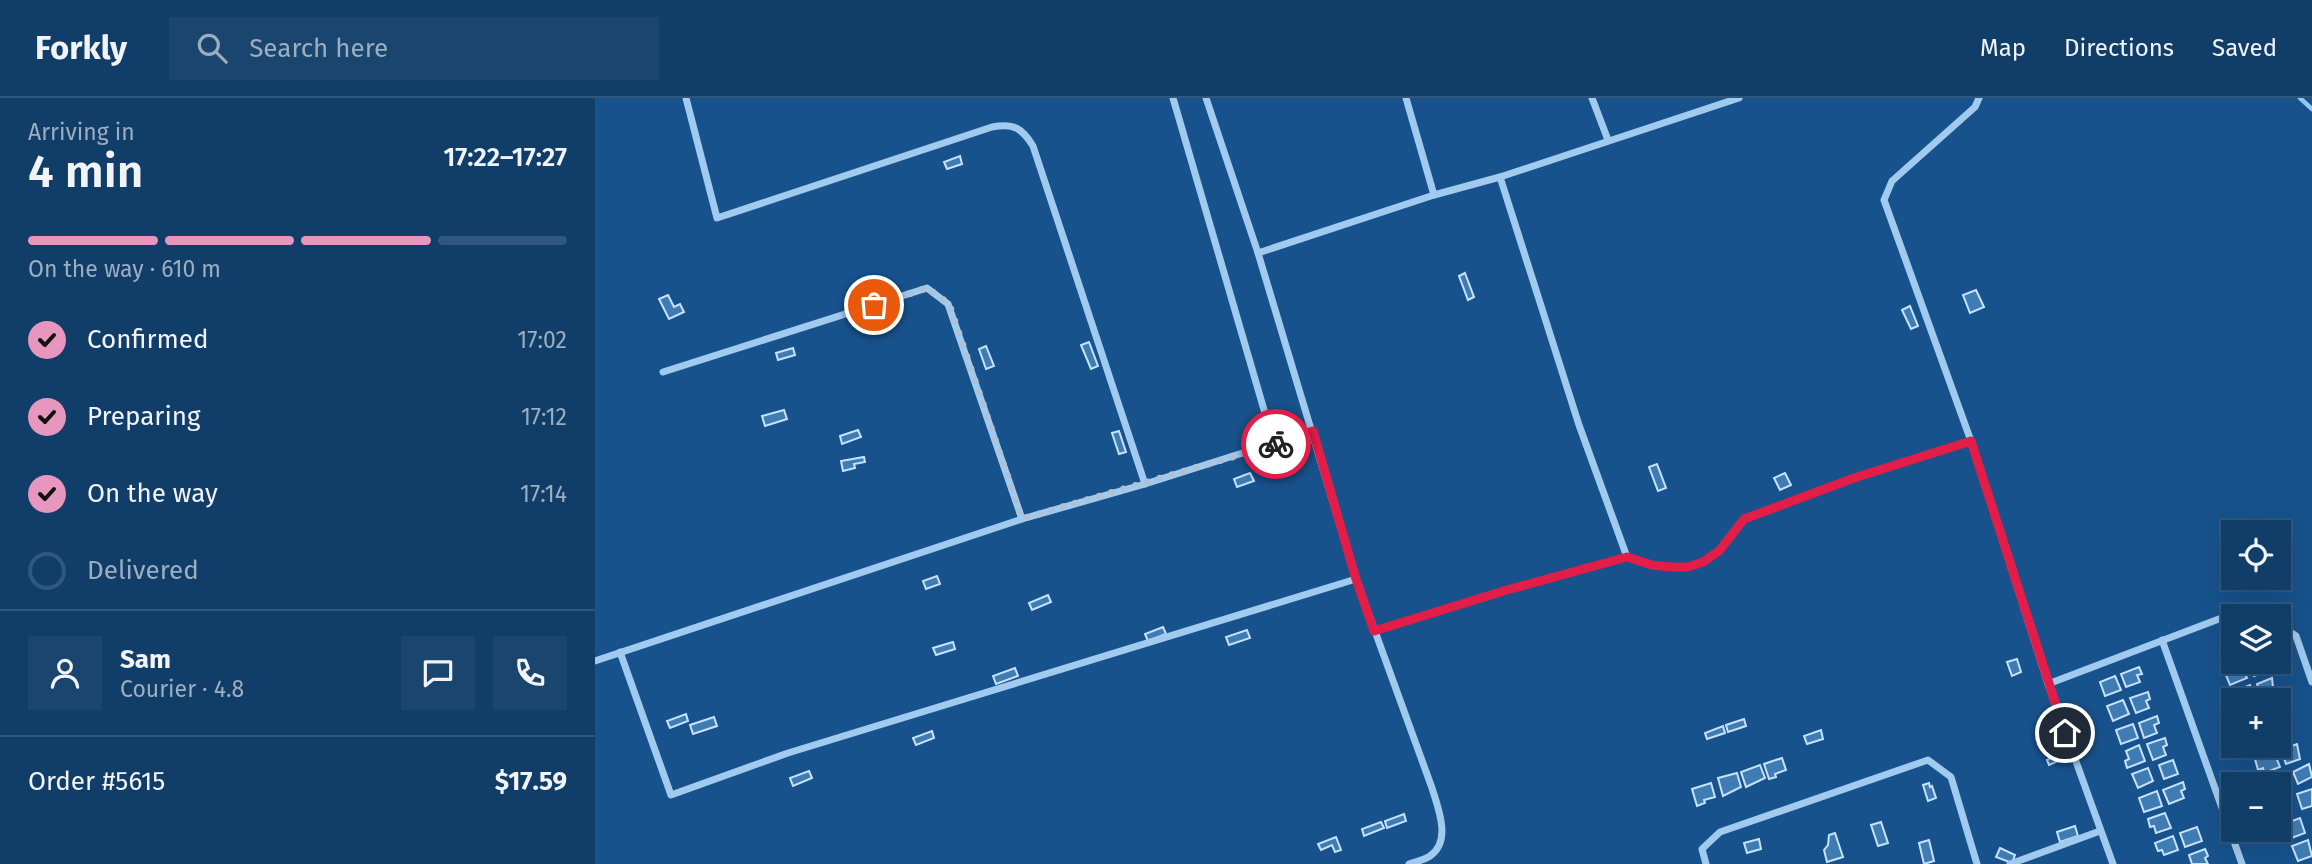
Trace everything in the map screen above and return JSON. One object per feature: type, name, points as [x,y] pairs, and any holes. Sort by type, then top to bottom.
[{"type":"street","points":[[686,98],[717,218],[992,127],[1016,126],[1024,132],[1033,146],[1145,484]]},
{"type":"street","points":[[1173,98],[1274,444]]},
{"type":"street","points":[[1206,98],[1258,253],[1356,579],[1439,813],[1441,837],[1432,860],[1409,864]]},
{"type":"street","points":[[1406,98],[1434,195]]},
{"type":"street","points":[[1592,98],[1608,140]]},
{"type":"street","points":[[1258,253],[1739,98]]},
{"type":"street","points":[[1979,98],[1975,107],[1892,181],[1884,200],[1971,441],[2048,684],[2113,864]]},
{"type":"street","points":[[1500,177],[1580,425],[1627,557]]},
{"type":"street","points":[[663,372],[927,288],[949,304],[1022,519]]},
{"type":"street","points":[[595,661],[1022,519],[1145,484],[1313,431]]},
{"type":"street","points":[[1374,631],[1627,557],[1652,565],[1688,567],[1703,562],[1719,551],[1744,519],[1854,478],[1971,441]]},
{"type":"street","points":[[620,652],[670,795],[788,753],[1356,579]]},
{"type":"street","points":[[2048,684],[2221,618]]},
{"type":"street","points":[[2291,633],[2296,636],[2312,682]]},
{"type":"street","points":[[2162,640],[2242,864]]},
{"type":"street","points":[[1706,864],[1702,849],[1720,832],[1928,760],[1951,777],[1977,864]]},
{"type":"street","points":[[2010,864],[2100,831]]},
{"type":"building","points":[[960,156],[962,164],[947,169],[944,162]]},
{"type":"building","points":[[1465,273],[1474,297],[1468,300],[1459,276]]},
{"type":"building","points":[[1976,290],[1984,307],[1970,313],[1963,295]]},
{"type":"building","points":[[668,295],[674,307],[680,304],[684,312],[669,319],[659,299]]},
{"type":"building","points":[[1910,306],[1918,326],[1911,329],[1902,310]]},
{"type":"building","points":[[1089,342],[1098,366],[1091,369],[1081,345]]},
{"type":"building","points":[[986,346],[994,366],[986,369],[979,349]]},
{"type":"building","points":[[793,348],[795,355],[778,360],[776,353]]},
{"type":"building","points":[[784,410],[787,419],[765,426],[762,416]]},
{"type":"building","points":[[858,430],[861,437],[842,444],[840,436]]},
{"type":"building","points":[[1119,431],[1126,452],[1119,454],[1112,433]]},
{"type":"building","points":[[864,457],[865,462],[854,464],[855,468],[843,471],[841,461]]},
{"type":"building","points":[[1657,464],[1666,488],[1658,491],[1649,467]]},
{"type":"building","points":[[1250,473],[1254,481],[1237,487],[1234,479]]},
{"type":"building","points":[[1785,473],[1791,485],[1780,490],[1774,478]]},
{"type":"building","points":[[937,576],[940,584],[926,589],[923,581]]},
{"type":"building","points":[[1048,595],[1051,602],[1032,610],[1029,603]]},
{"type":"building","points":[[1163,627],[1166,634],[1148,641],[1145,634]]},
{"type":"building","points":[[1247,630],[1250,638],[1229,645],[1226,637]]},
{"type":"building","points":[[953,642],[955,649],[936,655],[933,648]]},
{"type":"building","points":[[2017,659],[2021,672],[2012,676],[2007,662]]},
{"type":"building","points":[[2139,667],[2142,674],[2137,675],[2140,682],[2126,687],[2121,674]]},
{"type":"building","points":[[1015,668],[1018,676],[996,684],[993,676]]},
{"type":"building","points":[[2226,674],[2245,674],[2247,678],[2230,685]]},
{"type":"building","points":[[2115,676],[2121,690],[2105,696],[2100,682]]},
{"type":"building","points":[[2272,678],[2273,688],[2258,688],[2257,684]]},
{"type":"building","points":[[2148,692],[2150,699],[2146,701],[2149,708],[2136,713],[2130,698]]},
{"type":"building","points":[[2123,700],[2129,714],[2113,721],[2107,706]]},
{"type":"building","points":[[686,714],[688,721],[670,728],[667,721]]},
{"type":"building","points":[[2157,716],[2159,723],[2154,725],[2157,733],[2144,738],[2139,723]]},
{"type":"building","points":[[714,717],[717,726],[693,734],[690,725]]},
{"type":"building","points":[[1744,719],[1746,726],[1728,732],[1726,725]]},
{"type":"building","points":[[2133,724],[2138,738],[2121,744],[2116,730]]},
{"type":"building","points":[[1723,726],[1725,733],[1707,739],[1705,733]]},
{"type":"building","points":[[1821,730],[1823,739],[1807,744],[1804,736]]},
{"type":"building","points":[[932,731],[934,738],[916,745],[913,738]]},
{"type":"building","points":[[2165,738],[2167,745],[2163,747],[2166,755],[2153,760],[2147,744]]},
{"type":"building","points":[[2297,744],[2300,759],[2286,764],[2284,758],[2291,758],[2291,746]]},
{"type":"building","points":[[2139,745],[2145,761],[2127,768],[2125,761],[2129,759],[2126,751]]},
{"type":"building","points":[[2060,746],[2065,758],[2049,765],[2047,760],[2053,757],[2051,750]]},
{"type":"building","points":[[1782,758],[1786,770],[1769,779],[1764,764]]},
{"type":"building","points":[[2276,758],[2280,767],[2264,772],[2263,768],[2258,770],[2255,759]]},
{"type":"building","points":[[2173,760],[2178,774],[2164,779],[2159,765]]},
{"type":"building","points":[[2309,764],[2312,777],[2298,784],[2293,772]]},
{"type":"building","points":[[1760,765],[1765,778],[1746,787],[1741,772]]},
{"type":"building","points":[[2148,768],[2153,781],[2138,788],[2132,774]]},
{"type":"building","points":[[809,771],[812,778],[793,786],[790,778]]},
{"type":"building","points":[[1737,773],[1741,787],[1723,796],[1718,778]]},
{"type":"building","points":[[2183,782],[2185,789],[2181,791],[2184,798],[2169,804],[2163,790]]},
{"type":"building","points":[[1711,783],[1715,797],[1704,800],[1705,803],[1697,806],[1692,789]]},
{"type":"building","points":[[1929,783],[1936,798],[1928,801],[1923,785]]},
{"type":"building","points":[[2312,789],[2312,806],[2302,809],[2297,794]]},
{"type":"building","points":[[2157,791],[2162,806],[2144,812],[2139,798]]},
{"type":"building","points":[[2165,813],[2171,828],[2156,833],[2154,826],[2150,827],[2148,819]]},
{"type":"building","points":[[1404,814],[1406,821],[1387,828],[1385,821]]},
{"type":"building","points":[[2300,818],[2305,833],[2291,838],[2291,821]]},
{"type":"building","points":[[1381,822],[1384,828],[1364,836],[1362,829]]},
{"type":"building","points":[[1881,822],[1888,843],[1878,846],[1871,825]]},
{"type":"building","points":[[2075,826],[2078,836],[2060,842],[2057,832]]},
{"type":"building","points":[[2197,827],[2202,841],[2185,847],[2180,833]]},
{"type":"building","points":[[1835,833],[1843,857],[1827,862],[1824,850],[1828,845],[1829,835]]},
{"type":"building","points":[[2173,836],[2178,850],[2164,855],[2162,850],[2158,851],[2155,843]]},
{"type":"building","points":[[1336,837],[1341,850],[1335,852],[1332,845],[1321,850],[1318,844]]},
{"type":"building","points":[[1759,839],[1761,849],[1747,853],[1744,843]]},
{"type":"building","points":[[1929,840],[1934,861],[1924,864],[1919,843]]},
{"type":"building","points":[[2308,840],[2312,856],[2298,861],[2292,846]]},
{"type":"building","points":[[2000,848],[2015,855],[2012,863],[1996,857]]},
{"type":"building","points":[[2205,849],[2208,864],[2192,864],[2189,855]]},
{"type":"waterway","points":[[2300,98],[2312,109]]},
{"type":"way so far","points":[[874,305],[927,288],[949,304],[1022,519],[1276,444]]},
{"type":"route","points":[[1276,444],[1313,431],[1374,631],[1627,557],[1652,565],[1688,567],[1703,562],[1719,551],[1744,519],[1854,478],[1971,441],[2065,733]]}]
